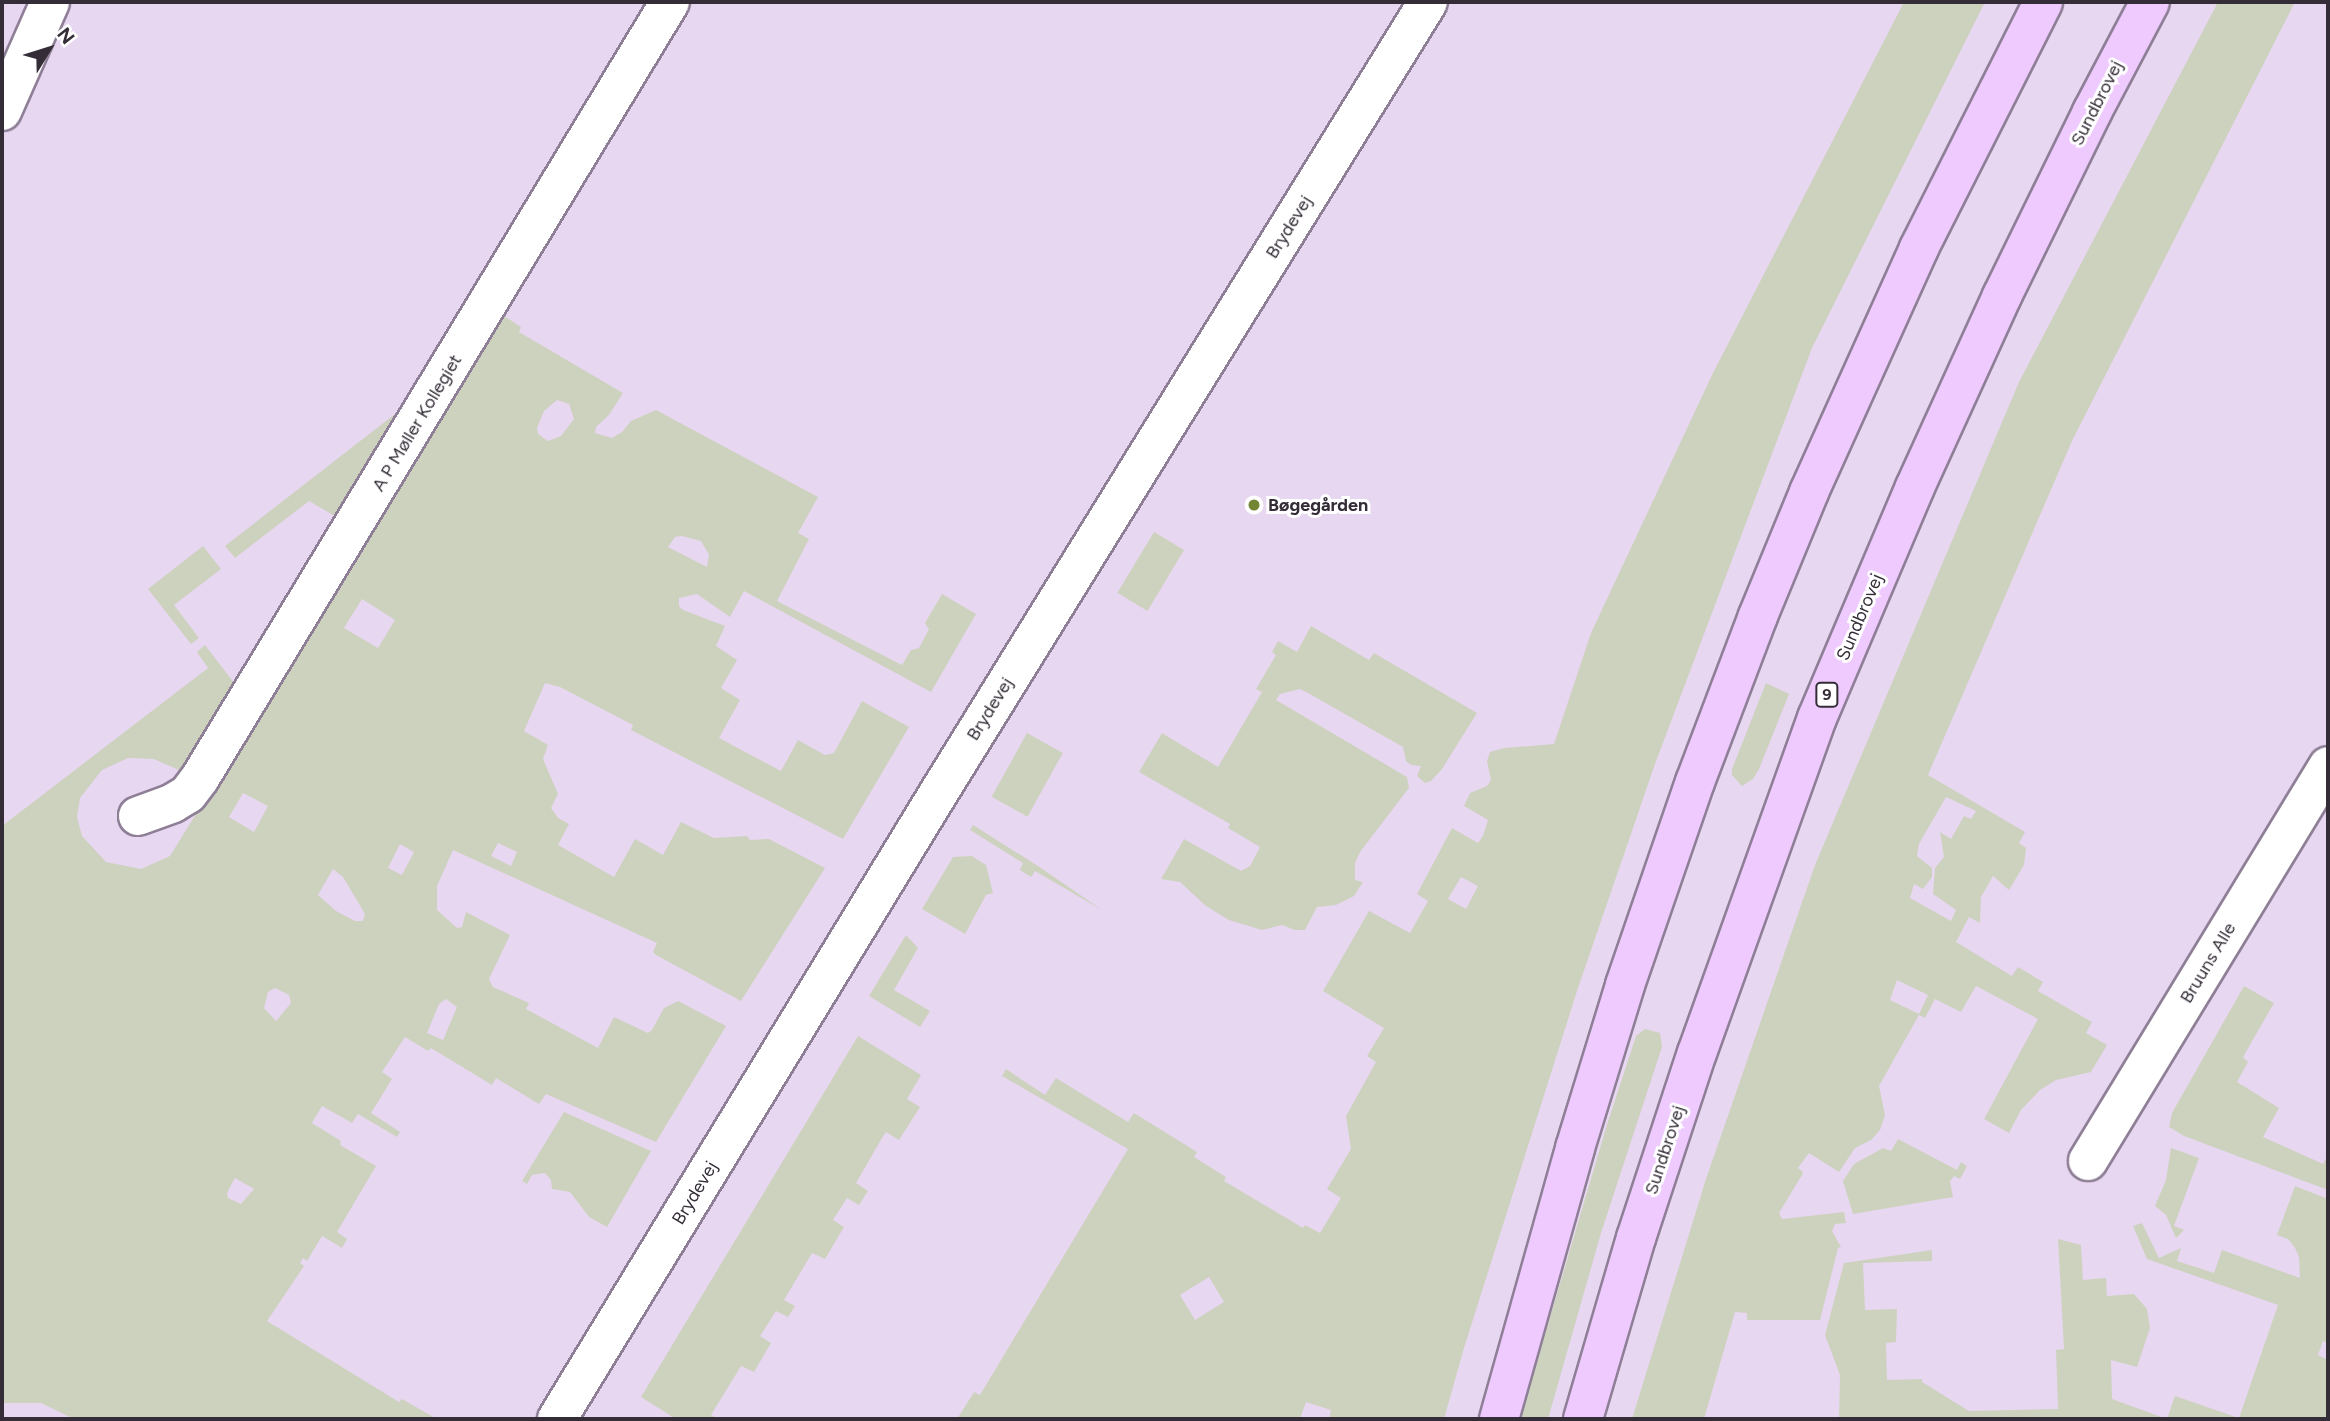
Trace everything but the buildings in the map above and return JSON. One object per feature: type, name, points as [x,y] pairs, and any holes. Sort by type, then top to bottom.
[{"type":"main road","points":[[1499,1419],[1575,1148],[1621,998],[1695,782],[1758,616],[1809,492],[1919,248],[2043,2]]},
{"type":"main road","name":"Sundbrovej","points":[[1583,1419],[1636,1238],[1697,1053],[1817,718],[1920,475],[2001,296],[2092,111],[2150,2]]},
{"type":"street","points":[[2,111],[50,2]]},
{"type":"street","name":"A P Møller Kollegiet","points":[[138,816],[173,803],[188,794],[200,778],[670,2]]},
{"type":"street","name":"Brydevej","points":[[557,1419],[948,777],[1428,2]]},
{"type":"street","name":"Bruuns Alle","points":[[2088,1161],[2328,766]]},
{"type":"green space","points":[[1904,2],[1985,2],[1812,348],[1655,764],[1578,988],[1444,1419],[1329,1419],[1331,1410],[1306,1402],[1300,1419],[957,1419],[974,1392],[980,1395],[1128,1149],[1002,1076],[1006,1069],[1045,1095],[1056,1078],[1128,1122],[1134,1113],[1197,1152],[1194,1157],[1226,1177],[1224,1181],[1303,1228],[1305,1225],[1320,1233],[1341,1198],[1327,1189],[1351,1149],[1346,1116],[1376,1062],[1367,1056],[1384,1028],[1323,991],[1369,911],[1410,933],[1428,901],[1417,894],[1452,828],[1478,843],[1483,836],[1488,820],[1464,806],[1470,793],[1487,786],[1491,780],[1487,761],[1490,752],[1504,748],[1554,744],[1591,633],[1713,373]],"holes":[[[1461,877],[1478,886],[1466,909],[1448,899]],[[1209,1277],[1224,1302],[1195,1320],[1180,1295]]]},
{"type":"green space","points":[[2218,2],[2295,2],[2072,441],[1928,775],[2025,832],[2019,843],[2026,848],[2024,865],[2009,890],[1993,876],[1981,897],[1980,923],[1969,917],[1956,942],[2012,976],[2018,967],[2043,982],[2038,991],[2092,1022],[2086,1033],[2107,1045],[2091,1072],[2056,1080],[2040,1090],[2021,1110],[2009,1133],[1984,1119],[2038,1019],[1976,986],[1961,1012],[1935,999],[1925,1018],[1919,1015],[1879,1086],[1885,1115],[1880,1130],[1871,1140],[1855,1148],[1839,1172],[1809,1153],[1798,1168],[1803,1172],[1802,1175],[1779,1213],[1782,1219],[1844,1212],[1846,1223],[1835,1224],[1832,1231],[1841,1247],[1838,1248],[1820,1320],[1747,1320],[1747,1313],[1735,1312],[1704,1419],[1632,1419],[1706,1179],[1815,865],[2019,382]],"holes":[[[1946,797],[1976,811],[1971,819],[1964,816],[1951,839],[1940,832],[1944,857],[1935,868],[1933,894],[1956,910],[1951,921],[1910,898],[1914,884],[1923,889],[1932,877],[1932,868],[1917,856],[1919,844]],[[1897,980],[1928,995],[1919,1014],[1890,1000]]]},
{"type":"green space","points":[[504,316],[521,327],[519,332],[623,393],[609,415],[596,427],[595,433],[612,438],[622,432],[631,421],[656,410],[818,497],[798,533],[809,539],[777,601],[902,665],[911,650],[919,648],[929,629],[925,623],[942,594],[976,614],[931,692],[744,591],[730,617],[697,594],[679,598],[679,606],[683,610],[725,626],[716,646],[737,660],[721,688],[740,700],[719,738],[781,771],[798,740],[825,755],[834,753],[862,701],[909,727],[843,839],[631,730],[633,725],[560,687],[545,683],[524,731],[548,745],[543,759],[558,794],[551,808],[558,818],[569,824],[558,845],[614,877],[635,839],[663,855],[681,822],[714,838],[747,836],[750,840],[769,839],[825,868],[741,1001],[656,955],[653,952],[657,943],[453,850],[437,886],[437,910],[457,928],[462,927],[466,912],[510,935],[489,979],[493,987],[529,1003],[526,1009],[598,1048],[614,1017],[648,1033],[664,1008],[678,1001],[726,1026],[656,1142],[546,1094],[539,1104],[496,1078],[492,1085],[431,1048],[428,1051],[405,1037],[382,1072],[392,1079],[371,1113],[400,1132],[397,1137],[358,1114],[352,1123],[322,1106],[312,1123],[341,1141],[340,1145],[376,1166],[337,1232],[347,1239],[342,1248],[322,1236],[307,1261],[303,1258],[300,1263],[304,1266],[267,1321],[399,1402],[402,1399],[437,1419],[74,1419],[41,1403],[2,1403],[2,826],[208,668],[197,652],[205,645],[235,684],[181,771],[154,759],[128,758],[102,770],[80,798],[77,817],[82,836],[106,862],[141,869],[170,856]],"holes":[[[557,400],[569,404],[574,419],[561,436],[548,441],[538,434],[537,428],[544,411]],[[675,537],[701,541],[709,555],[707,567],[668,547]],[[362,599],[395,620],[378,648],[344,628]],[[243,793],[268,806],[254,832],[229,817]],[[498,843],[517,852],[511,866],[491,856]],[[400,844],[414,852],[402,875],[388,868]],[[333,869],[343,877],[365,914],[363,921],[355,921],[336,911],[318,895]],[[275,988],[289,995],[291,1003],[276,1021],[264,1008],[268,992]],[[446,999],[457,1007],[443,1040],[427,1033],[439,1004]],[[235,1178],[254,1189],[241,1204],[228,1198],[227,1193]]]},
{"type":"green space","points":[[413,400],[338,518],[309,501],[235,558],[225,546]]},
{"type":"green space","points":[[1154,532],[1184,550],[1147,611],[1117,593]]},
{"type":"green space","points":[[203,546],[221,569],[174,605],[199,638],[191,644],[148,589]]},
{"type":"green space","points":[[1311,626],[1369,660],[1374,653],[1477,713],[1442,769],[1431,781],[1425,783],[1417,776],[1421,766],[1411,765],[1406,761],[1403,747],[1300,689],[1280,694],[1276,700],[1407,777],[1409,788],[1360,852],[1355,863],[1355,880],[1363,882],[1354,896],[1336,905],[1317,907],[1305,930],[1295,930],[1282,925],[1262,930],[1229,920],[1206,906],[1180,882],[1161,879],[1184,839],[1241,871],[1250,866],[1260,847],[1228,828],[1230,824],[1139,772],[1162,733],[1218,767],[1262,692],[1256,689],[1276,655],[1272,652],[1278,641],[1297,652]]},
{"type":"green space","points":[[1766,683],[1789,694],[1759,769],[1753,779],[1742,786],[1732,775],[1732,769]]},
{"type":"green space","points":[[1027,733],[1063,753],[1027,817],[992,797]]},
{"type":"green space","points":[[973,825],[1102,910],[1035,871],[1031,877],[1020,870],[1023,863],[970,830]]},
{"type":"green space","points":[[972,856],[986,865],[993,893],[986,895],[965,934],[922,909],[953,857]]},
{"type":"green space","points":[[906,935],[918,948],[894,990],[930,1011],[920,1027],[869,996]]},
{"type":"green space","points":[[2244,986],[2274,1003],[2243,1057],[2248,1062],[2237,1082],[2279,1108],[2263,1137],[2323,1164],[2328,1155],[2328,1190],[2184,1136],[2169,1127],[2172,1113]]},
{"type":"green space","points":[[1645,1029],[1660,1033],[1662,1047],[1601,1233],[1548,1419],[1520,1419],[1606,1128],[1636,1036]]},
{"type":"green space","points":[[858,1036],[921,1075],[907,1099],[920,1107],[899,1140],[886,1132],[882,1138],[856,1183],[868,1191],[859,1205],[847,1198],[833,1220],[844,1227],[825,1259],[812,1253],[784,1300],[795,1306],[788,1317],[776,1311],[760,1336],[771,1343],[754,1372],[741,1366],[711,1415],[718,1419],[676,1419],[641,1397]]},
{"type":"green space","points":[[564,1112],[651,1151],[607,1227],[589,1217],[570,1192],[552,1189],[551,1180],[545,1173],[532,1175],[527,1184],[522,1181]]},
{"type":"green space","points":[[1898,1139],[1957,1170],[1961,1162],[1967,1166],[1960,1179],[1954,1176],[1950,1181],[1953,1197],[1853,1214],[1843,1181],[1854,1164],[1883,1148],[1891,1151]]},
{"type":"green space","points":[[2171,1148],[2199,1158],[2174,1226],[2184,1230],[2176,1238],[2166,1215],[2155,1206],[2166,1180]]},
{"type":"green space","points":[[2295,1186],[2328,1199],[2328,1343],[2323,1341],[2318,1355],[2328,1360],[2328,1419],[2167,1419],[2175,1396],[2239,1418],[2278,1305],[2147,1259],[2133,1226],[2142,1223],[2159,1258],[2181,1248],[2177,1261],[2214,1273],[2222,1250],[2300,1278],[2299,1257],[2295,1248],[2288,1239],[2277,1235]]},
{"type":"green space","points":[[2058,1239],[2081,1245],[2083,1280],[2106,1278],[2107,1296],[2134,1294],[2147,1309],[2150,1328],[2137,1367],[2111,1360],[2112,1399],[2167,1419],[1839,1419],[1840,1375],[1825,1335],[1844,1263],[1932,1250],[1932,1261],[1863,1263],[1865,1310],[1897,1309],[1896,1342],[1886,1343],[1887,1380],[1922,1379],[1922,1382],[1969,1411],[2058,1409],[2056,1350],[2064,1349]]},
{"type":"place","name":"Bøgegården","points":[[1254,505]]}]
